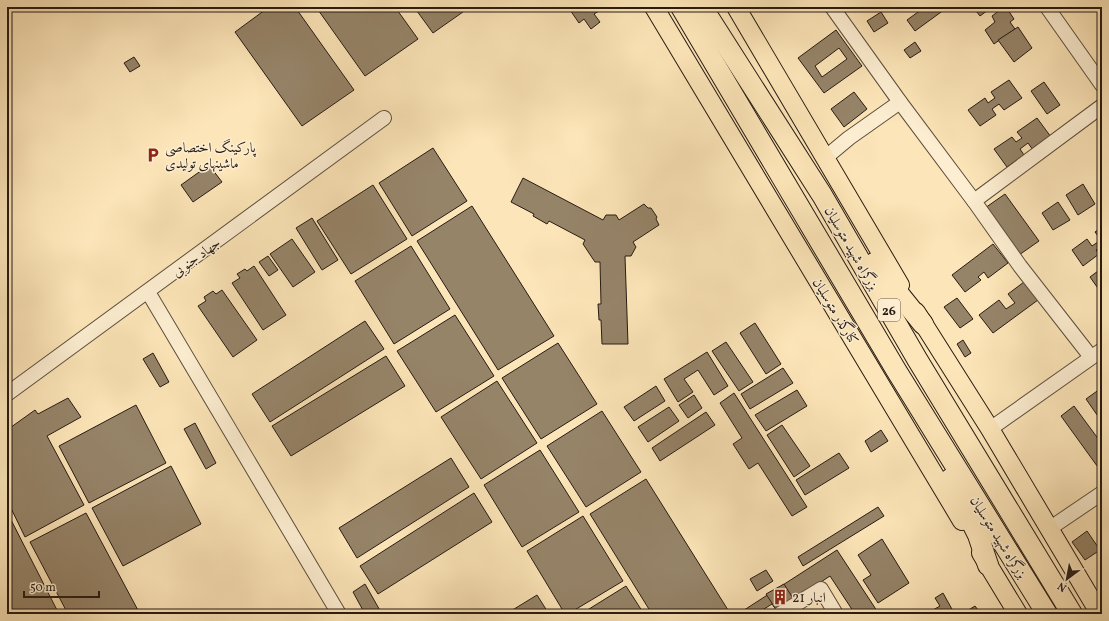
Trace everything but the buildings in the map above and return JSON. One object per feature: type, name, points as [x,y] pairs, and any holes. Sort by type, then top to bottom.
[{"type":"highway","name":"بزرگراه شهید متوسلیان","points":[[680,7],[896,370],[1047,614]]},
{"type":"highway","name":"بزرگراه شهید متوسلیان","points":[[702,7],[822,195],[917,359],[1072,614]]},
{"type":"highway","points":[[822,195],[891,286],[923,324]]},
{"type":"highway","points":[[896,370],[978,535],[988,565]]},
{"type":"main road","name":"کنارگذر متوسلیان","points":[[654,7],[1018,614]]},
{"type":"main road","points":[[727,7],[743,32],[777,75]]},
{"type":"main road","points":[[736,7],[923,324],[990,429],[1100,614]]},
{"type":"street","points":[[832,7],[1020,266],[1096,353],[990,429]]},
{"type":"street","points":[[1047,7],[1102,84]]},
{"type":"street","points":[[825,158],[849,138],[900,102]]},
{"type":"street","points":[[974,201],[1102,106]]},
{"type":"street","name":"جهاد جنوبی","points":[[7,394],[384,118]]},
{"type":"street","points":[[148,292],[339,614]]},
{"type":"street","points":[[1049,528],[1102,493]]},
{"type":"street","points":[[780,614],[821,589],[836,614]]},
{"type":"place","name":"پارکینگ اختصاصی ماشینهای تولیدی","points":[[153,155]]},
{"type":"place","name":"انبار 21","points":[[780,597]]}]
